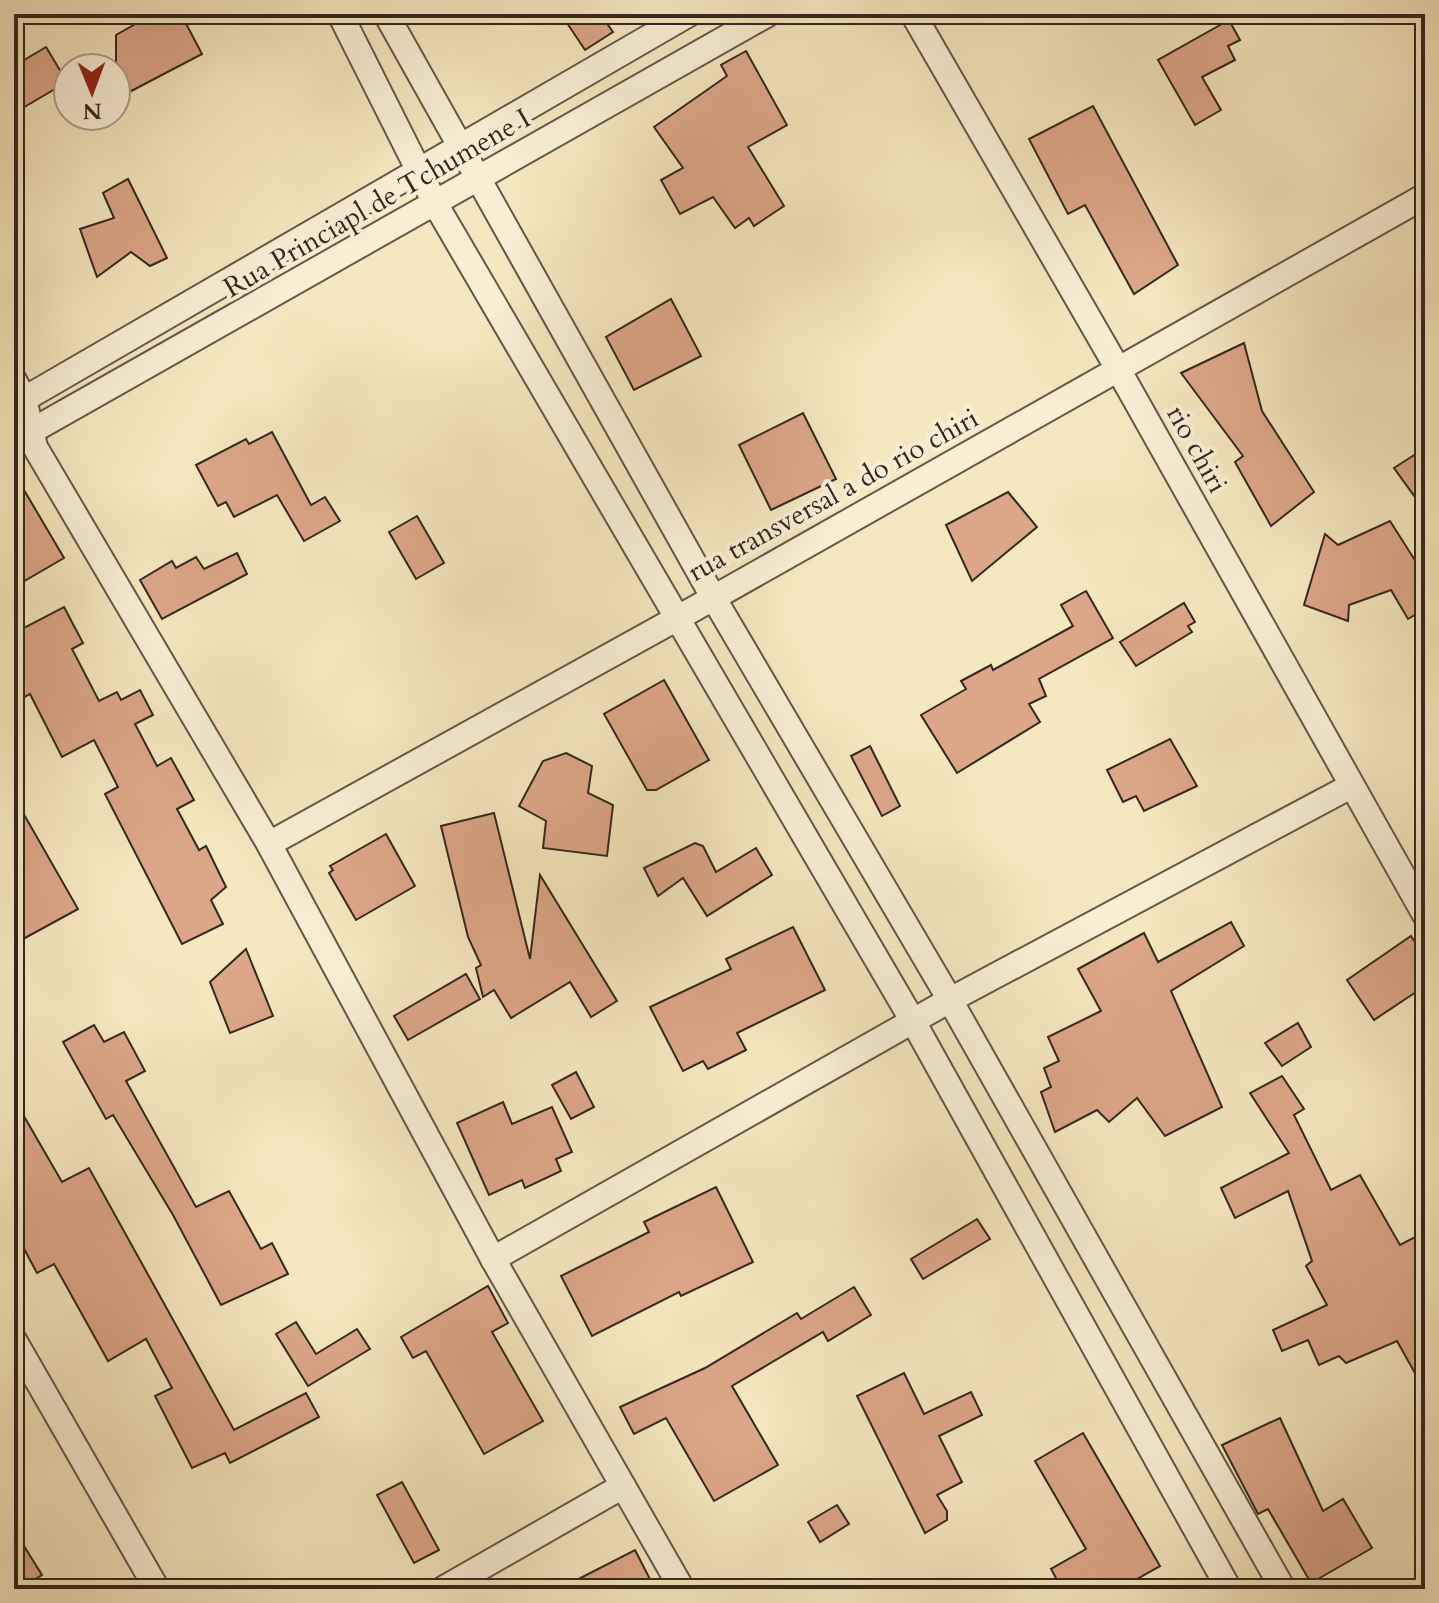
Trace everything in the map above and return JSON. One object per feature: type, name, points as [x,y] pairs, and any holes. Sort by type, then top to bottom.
[{"type":"street","points":[[340,14],[436,205],[914,1023],[1229,1589]]},
{"type":"street","points":[[386,14],[713,597],[950,1000],[1283,1589]]},
{"type":"street","name":"Rua Princiapl de Tchumene I","points":[[17,395],[460,149],[689,14]]},
{"type":"street","name":"Rua Princiapl de Tchumene I","points":[[23,436],[436,205],[768,14]]},
{"type":"street","name":"rio chiri","points":[[913,14],[1118,369],[1425,915]]},
{"type":"street","name":"rua transversal a do rio chiri","points":[[269,844],[676,619],[1425,196]]},
{"type":"street","points":[[17,395],[23,436],[35,447],[269,844],[493,1259],[682,1589]]},
{"type":"street","points":[[493,1259],[950,1000],[1351,786]]},
{"type":"street","points":[[14,1340],[157,1589]]},
{"type":"street","points":[[443,1589],[623,1486]]},
{"type":"building","points":[[153,14],[181,14],[202,54],[132,91],[132,52],[116,52],[116,35]]},
{"type":"building","points":[[561,14],[600,14],[613,32],[585,50]]},
{"type":"building","points":[[1229,20],[1240,40],[1228,46],[1235,60],[1202,77],[1221,110],[1195,125],[1158,60]]},
{"type":"building","points":[[46,47],[52,57],[52,91],[14,113],[14,66]]},
{"type":"building","points":[[746,51],[787,125],[748,147],[784,206],[754,226],[749,218],[735,228],[713,197],[680,214],[661,180],[683,168],[654,127],[727,76],[721,65]]},
{"type":"building","points":[[1093,106],[1178,265],[1134,294],[1085,205],[1068,214],[1029,139]]},
{"type":"building","points":[[128,179],[167,258],[150,266],[131,252],[97,277],[80,229],[114,218],[103,193]]},
{"type":"building","points":[[671,299],[701,356],[634,390],[606,337]]},
{"type":"building","points":[[1244,343],[1262,411],[1314,492],[1271,526],[1235,462],[1243,456],[1181,373]]},
{"type":"building","points":[[803,413],[836,479],[771,510],[739,445]]},
{"type":"building","points":[[272,432],[311,505],[325,497],[340,521],[304,541],[277,495],[234,517],[226,502],[218,506],[196,465],[246,439],[249,444]]},
{"type":"building","points":[[1425,448],[1425,511],[1394,468]]},
{"type":"building","points":[[14,473],[64,558],[14,587]]},
{"type":"building","points":[[1008,492],[1037,527],[972,581],[946,525]]},
{"type":"building","points":[[417,516],[444,563],[416,579],[389,532]]},
{"type":"building","points":[[1390,521],[1425,576],[1425,609],[1408,619],[1391,590],[1349,605],[1348,621],[1304,605],[1325,534],[1338,545]]},
{"type":"building","points":[[237,553],[247,574],[162,619],[140,580],[172,561],[176,568],[196,557],[204,569]]},
{"type":"building","points":[[1086,591],[1113,638],[1039,679],[1046,696],[1029,704],[1040,722],[957,773],[921,715],[966,689],[961,681],[991,665],[993,670],[1073,626],[1061,605]]},
{"type":"building","points":[[1184,603],[1195,622],[1188,626],[1192,632],[1136,666],[1120,642]]},
{"type":"building","points":[[64,607],[83,643],[72,649],[99,701],[117,692],[121,700],[140,690],[153,715],[135,724],[157,766],[171,758],[194,800],[177,809],[199,850],[206,846],[226,887],[211,900],[223,924],[182,944],[105,794],[118,787],[94,740],[62,757],[30,694],[14,703],[14,633]]},
{"type":"building","points":[[664,680],[709,760],[656,790],[647,790],[604,714]]},
{"type":"building","points":[[1170,739],[1197,786],[1144,811],[1136,796],[1123,802],[1107,770]]},
{"type":"building","points":[[870,746],[900,806],[882,816],[851,756]]},
{"type":"building","points":[[566,753],[592,766],[588,793],[613,805],[607,856],[543,848],[546,821],[519,806],[543,761]]},
{"type":"building","points":[[14,797],[78,909],[14,944]]},
{"type":"building","points":[[494,813],[530,959],[540,875],[617,1001],[591,1017],[570,982],[511,1018],[494,990],[483,997],[476,968],[481,965],[468,937],[441,826]]},
{"type":"building","points":[[386,834],[415,886],[356,920],[329,873],[333,870],[330,866]]},
{"type":"building","points":[[695,843],[703,846],[716,872],[756,848],[772,875],[707,916],[683,878],[658,896],[644,868]]},
{"type":"building","points":[[1231,922],[1244,946],[1171,991],[1222,1107],[1165,1136],[1137,1098],[1109,1122],[1097,1110],[1055,1132],[1041,1092],[1051,1087],[1044,1068],[1059,1061],[1048,1037],[1101,1011],[1078,969],[1144,933],[1158,962]]},
{"type":"building","points":[[793,927],[825,990],[737,1033],[746,1050],[708,1069],[703,1061],[683,1071],[650,1007],[731,969],[726,959]]},
{"type":"building","points":[[1411,936],[1425,958],[1425,986],[1374,1020],[1347,980]]},
{"type":"building","points":[[246,949],[273,1016],[230,1033],[210,982]]},
{"type":"building","points":[[466,974],[480,999],[408,1040],[394,1016]]},
{"type":"building","points":[[1298,1023],[1311,1047],[1282,1066],[1265,1043]]},
{"type":"building","points":[[94,1025],[104,1042],[124,1032],[145,1071],[126,1081],[196,1207],[229,1191],[261,1249],[272,1243],[288,1274],[221,1305],[173,1215],[113,1115],[106,1119],[63,1042]]},
{"type":"building","points":[[576,1072],[594,1107],[571,1119],[552,1085]]},
{"type":"building","points":[[1282,1076],[1304,1109],[1294,1115],[1331,1190],[1360,1175],[1400,1245],[1425,1232],[1425,1391],[1397,1341],[1346,1363],[1339,1356],[1319,1365],[1308,1340],[1282,1351],[1273,1330],[1327,1305],[1306,1266],[1312,1261],[1288,1191],[1235,1218],[1221,1188],[1289,1153],[1250,1093]]},
{"type":"building","points":[[14,1099],[62,1182],[89,1168],[234,1430],[306,1393],[319,1417],[230,1463],[225,1453],[192,1468],[155,1396],[172,1388],[146,1339],[108,1361],[54,1264],[37,1273],[14,1230]]},
{"type":"building","points":[[503,1102],[512,1124],[552,1107],[572,1152],[556,1159],[561,1171],[525,1188],[522,1180],[489,1195],[457,1123]]},
{"type":"building","points":[[716,1187],[753,1262],[681,1296],[679,1292],[592,1336],[561,1276],[649,1232],[644,1222]]},
{"type":"building","points":[[977,1219],[990,1239],[923,1279],[911,1259]]},
{"type":"building","points":[[488,1286],[508,1323],[492,1332],[543,1421],[484,1454],[426,1351],[413,1358],[401,1337]]},
{"type":"building","points":[[854,1287],[871,1315],[828,1341],[823,1332],[732,1386],[778,1465],[714,1501],[666,1418],[634,1434],[620,1407],[705,1368],[797,1313],[801,1319]]},
{"type":"building","points":[[296,1322],[316,1354],[357,1329],[370,1349],[308,1386],[276,1334]]},
{"type":"building","points":[[904,1373],[924,1414],[971,1392],[982,1415],[939,1436],[962,1482],[937,1495],[947,1511],[947,1520],[925,1533],[857,1396]]},
{"type":"building","points":[[1280,1418],[1323,1511],[1343,1499],[1372,1548],[1311,1583],[1268,1509],[1258,1514],[1222,1445]]},
{"type":"building","points":[[1083,1433],[1160,1566],[1119,1589],[1062,1589],[1051,1569],[1086,1549],[1035,1461]]},
{"type":"building","points":[[402,1482],[439,1550],[414,1563],[377,1495]]},
{"type":"building","points":[[837,1505],[849,1524],[820,1542],[808,1522]]},
{"type":"building","points":[[14,1530],[42,1575],[19,1589],[14,1589]]},
{"type":"building","points":[[635,1550],[655,1589],[559,1589]]}]
